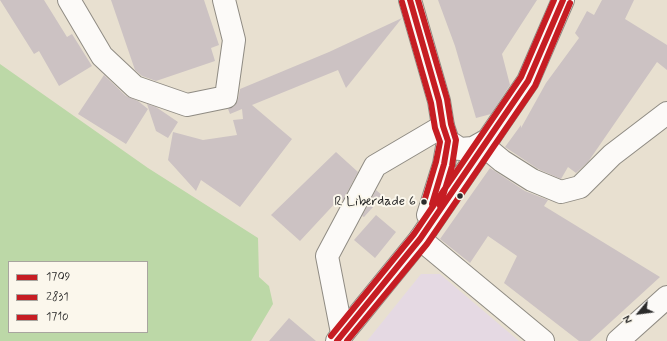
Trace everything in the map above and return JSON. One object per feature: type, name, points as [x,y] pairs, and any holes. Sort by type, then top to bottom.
[{"type":"main road","points":[[68,0],[102,56],[136,88],[187,105],[226,96],[234,40],[224,0]]},
{"type":"main road","points":[[410,0],[439,101],[446,133],[444,164],[420,239]]},
{"type":"main road","points":[[340,337],[420,239],[528,81],[563,0]]},
{"type":"main road","points":[[486,142],[502,160],[532,180],[561,192],[580,187],[612,155],[667,113]]},
{"type":"main road","points":[[446,133],[460,149],[473,148],[486,142]]},
{"type":"main road","points":[[340,337],[327,256],[375,166],[446,133]]},
{"type":"main road","points":[[420,239],[542,341]]},
{"type":"main road","points":[[618,341],[667,297]]},
{"type":"shaded area","points":[[421,274],[440,274],[519,341],[367,341]]},
{"type":"green space","points":[[0,64],[148,168],[258,238],[259,277],[269,286],[273,304],[251,341],[0,341]]},
{"type":"building","points":[[0,0],[44,0],[67,37],[72,34],[92,66],[59,86],[39,51],[34,54]]},
{"type":"building","points":[[111,0],[204,0],[219,45],[211,48],[215,61],[156,81],[142,76],[135,70]]},
{"type":"building","points":[[438,0],[537,0],[502,54],[510,85],[491,114],[476,118],[455,46]]},
{"type":"building","points":[[602,0],[634,0],[625,19],[667,45],[667,70],[657,62],[588,162],[576,173],[568,167],[561,179],[538,169],[505,147],[521,125],[521,128],[546,83],[579,38],[575,33],[587,11],[594,15]]},
{"type":"building","points":[[402,18],[346,88],[338,70],[252,105],[292,139],[240,207],[201,180],[196,191],[168,160],[173,132],[203,140],[237,135],[233,120],[243,119],[242,109],[230,114],[228,109],[235,105],[240,89],[329,52]]},
{"type":"building","points":[[104,75],[126,96],[138,101],[148,109],[126,144],[78,114]]},
{"type":"building","points":[[147,104],[156,107],[178,122],[168,138],[156,131]]},
{"type":"building","points":[[336,152],[358,172],[343,200],[340,198],[300,241],[271,215]]},
{"type":"building","points":[[490,168],[525,191],[548,200],[544,206],[660,277],[590,341],[579,341],[504,283],[517,256],[488,236],[470,263],[440,239]]},
{"type":"building","points":[[376,190],[383,196],[364,217],[362,216]]},
{"type":"building","points":[[376,215],[396,232],[375,258],[354,240]]},
{"type":"building","points":[[289,318],[316,341],[269,341]]},
{"type":"transit line","name":"1709","points":[[410,0],[439,101],[443,126],[448,141],[444,164],[432,204]]},
{"type":"transit line","name":"1710","points":[[418,0],[447,99],[451,124],[456,140],[452,166],[440,206]]},
{"type":"transit line","name":"1710","points":[[331,336],[414,234],[521,77],[554,0]]},
{"type":"transit line","name":"1709","points":[[337,341],[420,239],[528,81],[563,0]]},
{"type":"transit line","name":"2831","points":[[402,2],[431,103],[435,128],[440,142],[436,162],[424,202]]},
{"type":"transit line","name":"2831","points":[[347,341],[427,244],[535,86],[570,3]]},
{"type":"place","name":"R Liberdade 6","points":[[424,202]]}]
